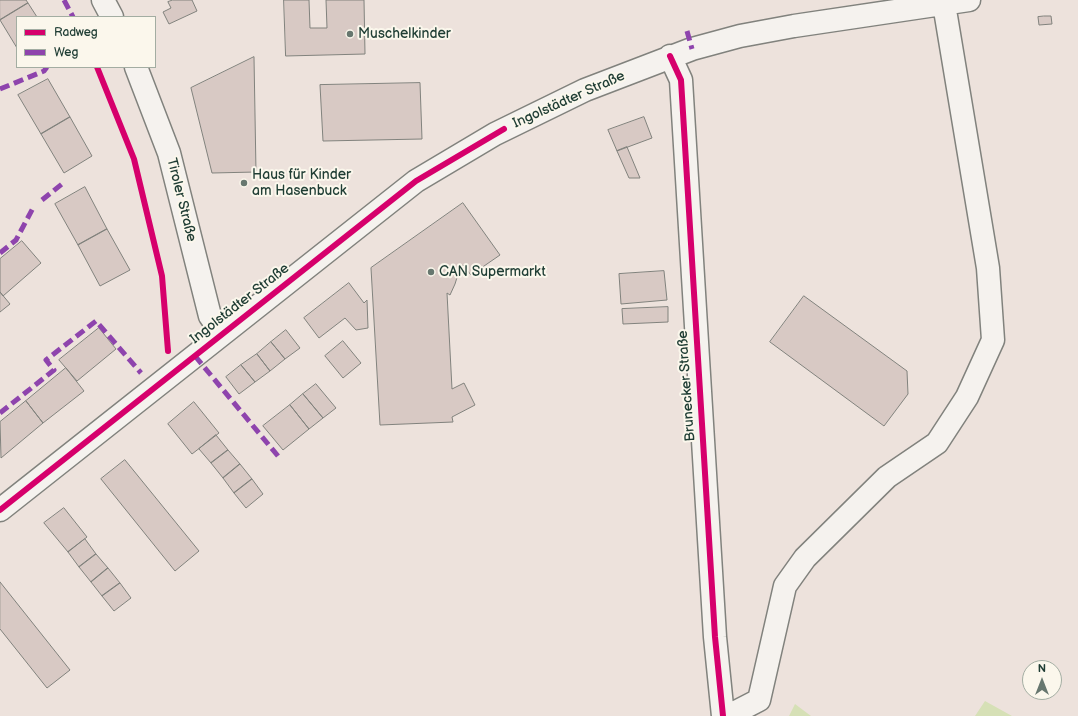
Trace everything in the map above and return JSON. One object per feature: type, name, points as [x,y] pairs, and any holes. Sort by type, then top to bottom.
[{"type":"street","points":[[103,0],[111,16]]},
{"type":"street","name":"Ingolstädter Straße","points":[[0,510],[416,181],[511,126],[584,90],[670,56],[692,49],[747,35],[794,26],[969,0]]},
{"type":"street","points":[[728,716],[759,700],[785,586],[805,558],[887,477],[936,443],[967,397],[993,340],[988,268],[944,4]]},
{"type":"street","name":"Brunecker Straße","points":[[670,56],[680,80],[714,629],[724,716]]},
{"type":"street","name":"Tiroler Straße","points":[[136,68],[169,153],[210,316],[222,333]]},
{"type":"green space","points":[[985,701],[1012,716],[975,716]]},
{"type":"green space","points":[[795,704],[811,716],[789,716]]},
{"type":"building","points":[[0,0],[26,0],[28,3],[0,20]]},
{"type":"building","points":[[173,0],[192,0],[197,11],[169,24],[163,12],[171,8],[168,2]]},
{"type":"building","points":[[284,0],[309,0],[310,28],[327,28],[326,0],[364,0],[365,54],[286,56]]},
{"type":"building","points":[[28,3],[36,16],[16,16],[16,46],[0,20]]},
{"type":"building","points":[[1051,16],[1052,24],[1039,25],[1038,17]]},
{"type":"building","points":[[254,57],[256,172],[212,173],[191,88]]},
{"type":"building","points":[[48,79],[70,117],[41,134],[18,95]]},
{"type":"building","points":[[420,83],[422,139],[323,141],[320,85]]},
{"type":"building","points":[[70,117],[92,156],[64,173],[41,134]]},
{"type":"building","points":[[644,117],[652,138],[617,151],[608,130]]},
{"type":"building","points":[[627,147],[640,178],[629,178],[617,151]]},
{"type":"building","points":[[85,187],[107,229],[78,245],[55,204]]},
{"type":"building","points":[[463,203],[500,255],[471,275],[463,265],[456,270],[459,271],[455,284],[450,295],[447,293],[452,389],[464,383],[475,405],[452,417],[453,422],[380,425],[371,268]]},
{"type":"building","points":[[107,229],[130,270],[100,286],[78,245]]},
{"type":"building","points":[[22,241],[41,263],[3,296],[0,292],[0,259]]},
{"type":"building","points":[[664,271],[667,300],[621,304],[619,274]]},
{"type":"building","points":[[349,283],[364,303],[367,300],[368,328],[356,330],[345,318],[319,338],[304,318]]},
{"type":"building","points":[[0,292],[10,304],[0,312]]},
{"type":"building","points":[[804,296],[907,371],[908,394],[884,426],[770,342]]},
{"type":"building","points":[[668,307],[668,322],[623,324],[622,309]]},
{"type":"building","points":[[99,328],[116,349],[77,381],[59,360]]},
{"type":"building","points":[[286,330],[300,348],[285,359],[271,342]]},
{"type":"building","points":[[343,341],[361,363],[343,378],[325,356]]},
{"type":"building","points":[[271,342],[285,359],[270,371],[257,354]]},
{"type":"building","points":[[257,354],[270,371],[255,382],[241,365]]},
{"type":"building","points":[[241,365],[255,382],[239,394],[226,377]]},
{"type":"building","points":[[66,368],[84,391],[43,423],[26,401]]},
{"type":"building","points":[[316,384],[336,408],[323,418],[303,394]]},
{"type":"building","points":[[303,394],[323,418],[309,429],[290,405]]},
{"type":"building","points":[[26,401],[43,423],[1,458],[0,422]]},
{"type":"building","points":[[194,402],[219,433],[192,454],[168,424]]},
{"type":"building","points":[[290,405],[309,429],[283,450],[263,426]]},
{"type":"building","points":[[216,435],[228,450],[211,463],[199,449]]},
{"type":"building","points":[[228,450],[240,464],[223,478],[211,463]]},
{"type":"building","points":[[125,460],[199,551],[175,571],[101,479]]},
{"type":"building","points":[[240,464],[252,479],[234,493],[223,478]]},
{"type":"building","points":[[252,479],[263,494],[246,508],[234,493]]},
{"type":"building","points":[[64,508],[87,537],[68,552],[44,523]]},
{"type":"building","points":[[85,539],[96,554],[79,567],[68,552]]},
{"type":"building","points":[[96,554],[108,568],[91,582],[79,567]]},
{"type":"building","points":[[108,568],[120,583],[102,596],[91,582]]},
{"type":"building","points":[[0,582],[70,670],[47,688],[0,629]]},
{"type":"building","points":[[120,583],[131,598],[114,611],[102,596]]},
{"type":"marked path","points":[[64,0],[72,16]]},
{"type":"marked path","points":[[687,31],[692,49]]},
{"type":"marked path","points":[[0,89],[44,71],[46,68]]},
{"type":"marked path","points":[[42,200],[62,184]]},
{"type":"marked path","points":[[0,253],[16,240],[33,208]]},
{"type":"marked path","points":[[0,413],[54,370],[46,360],[96,321],[141,373]]},
{"type":"marked path","points":[[195,356],[278,456]]},
{"type":"cycle path","points":[[670,56],[681,80],[715,637],[723,716]]},
{"type":"cycle path","points":[[97,68],[134,159],[162,276],[168,351]]},
{"type":"cycle path","points":[[0,510],[416,181],[504,129]]},
{"type":"place","name":"Muschelkinder","points":[[350,34]]},
{"type":"place","name":"Haus für Kinder am Hasenbuck","points":[[244,183]]},
{"type":"place","name":"CAN Supermarkt","points":[[431,272]]}]
